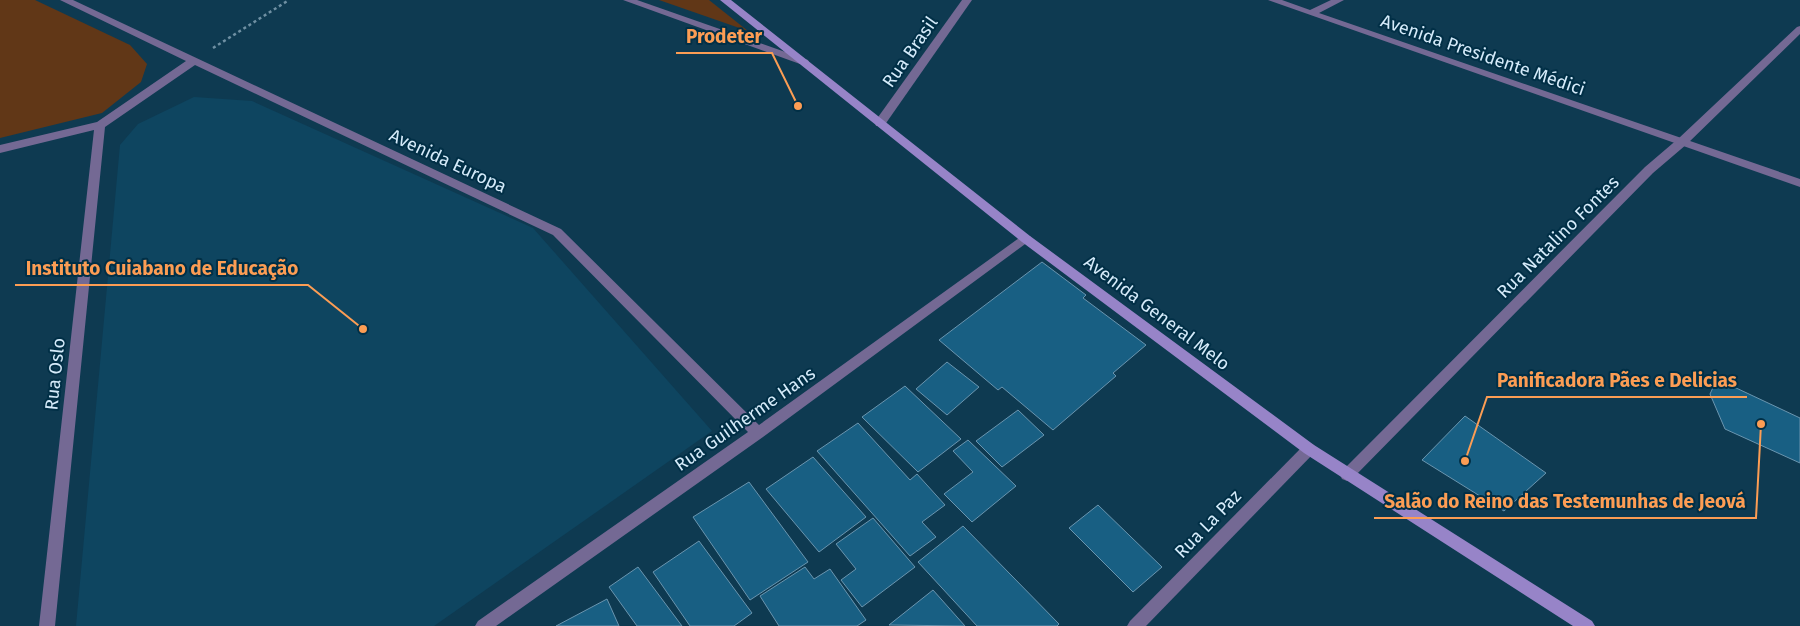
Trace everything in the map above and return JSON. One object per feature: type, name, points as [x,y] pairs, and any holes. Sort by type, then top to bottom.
[{"type":"main road","name":"Avenida General Melo","points":[[725,0],[1026,239],[1309,449],[1587,626]]},
{"type":"street","name":"Avenida Europa","points":[[65,0],[557,232],[758,433]]},
{"type":"street","points":[[628,0],[804,62]]},
{"type":"street","name":"Rua Brasil","points":[[880,124],[967,0]]},
{"type":"street","name":"Avenida Presidente Médici","points":[[1273,0],[1291,3],[1310,13],[1800,183]]},
{"type":"street","points":[[1310,13],[1339,0]]},
{"type":"street","name":"Rua Natalino Fontes","points":[[1348,475],[1649,170],[1683,141],[1800,29]]},
{"type":"street","points":[[0,149],[100,126],[194,60]]},
{"type":"street","name":"Rua Oslo","points":[[47,626],[100,126]]},
{"type":"street","name":"Rua Guilherme Hans","points":[[483,626],[758,433],[1026,239]]},
{"type":"street","name":"Rua La Paz","points":[[1135,626],[1309,449]]},
{"type":"path","points":[[194,60],[288,0]]},
{"type":"shaded area","points":[[0,0],[35,0],[130,45],[147,64],[141,82],[102,113],[0,138]]},
{"type":"shaded area","points":[[659,0],[709,0],[748,31]]},
{"type":"shaded area","points":[[194,97],[252,101],[533,228],[712,431],[434,626],[76,626],[120,145],[138,124]]},
{"type":"building","points":[[1042,262],[1086,295],[1083,298],[1146,345],[1113,373],[1116,376],[1053,430],[1002,387],[998,390],[939,340]]},
{"type":"building","points":[[947,362],[979,387],[947,415],[916,389]]},
{"type":"building","points":[[1717,379],[1800,418],[1800,463],[1725,429],[1710,394]]},
{"type":"building","points":[[905,386],[961,439],[918,472],[862,417]]},
{"type":"building","points":[[1018,410],[1044,435],[1002,467],[976,441]]},
{"type":"building","points":[[1465,416],[1546,473],[1504,511],[1422,460]]},
{"type":"building","points":[[858,423],[910,480],[917,474],[945,505],[922,522],[936,537],[910,556],[817,451]]},
{"type":"building","points":[[968,440],[1016,486],[972,522],[944,494],[973,472],[953,451]]},
{"type":"building","points":[[813,457],[866,517],[819,552],[766,489]]},
{"type":"building","points":[[749,482],[808,562],[750,600],[693,517]]},
{"type":"building","points":[[1098,505],[1162,567],[1133,592],[1069,528]]},
{"type":"building","points":[[873,518],[915,567],[862,607],[841,580],[856,569],[836,544]]},
{"type":"building","points":[[963,526],[1059,624],[1057,626],[977,626],[918,562]]},
{"type":"building","points":[[699,541],[752,613],[734,626],[690,626],[653,572]]},
{"type":"building","points":[[638,567],[682,626],[637,626],[609,587]]},
{"type":"building","points":[[805,567],[814,579],[830,569],[866,620],[857,626],[779,626],[760,596]]},
{"type":"building","points":[[933,590],[965,626],[889,625]]},
{"type":"building","points":[[607,599],[619,626],[556,626]]},
{"type":"place","name":"Prodeter","points":[[798,106]]},
{"type":"place","name":"Instituto Cuiabano de Educação","points":[[363,329]]},
{"type":"place","name":"Salão do Reino das Testemunhas de Jeová","points":[[1761,424]]},
{"type":"place","name":"Panificadora Pães e Delicias","points":[[1465,461]]}]
